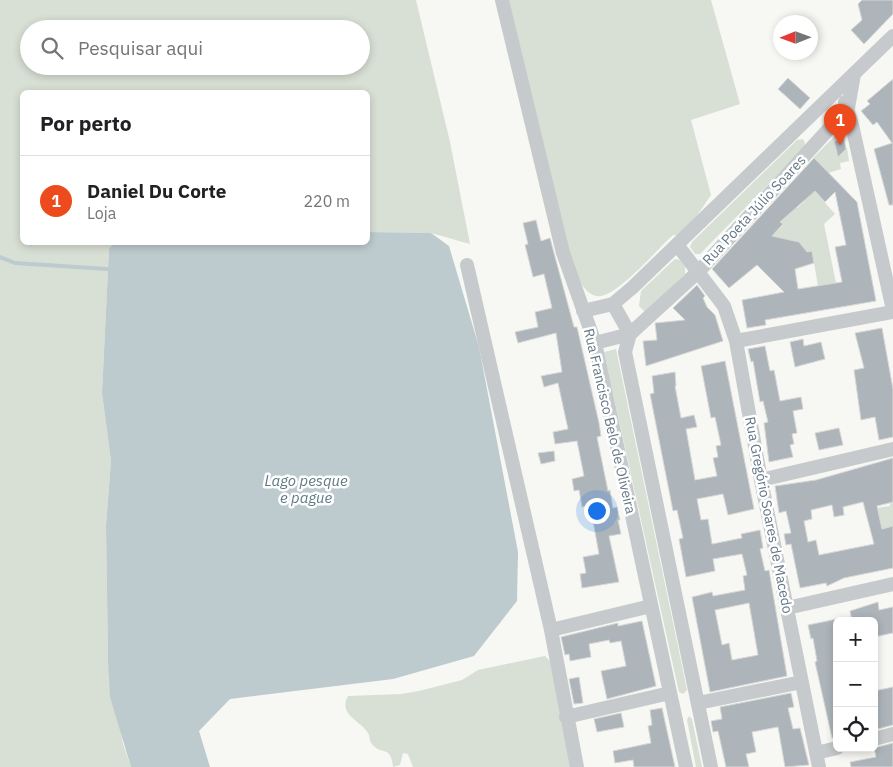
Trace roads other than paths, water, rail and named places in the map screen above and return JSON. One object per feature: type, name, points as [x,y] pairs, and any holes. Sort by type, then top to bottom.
[{"type":"street","name":"Rua Francisco Belo de Oliveira","points":[[502,0],[563,253],[595,343],[686,767]]},
{"type":"street","name":"Rua Poeta Júlio Soares","points":[[583,311],[613,304],[678,246],[893,36]]},
{"type":"street","points":[[848,108],[854,74]]},
{"type":"street","points":[[736,341],[893,311],[848,108],[838,88]]},
{"type":"street","name":"Rua Poeta Júlio Soares","points":[[595,343],[630,334],[698,271],[848,108]]},
{"type":"street","name":"Rua Poeta Júlio Soares","points":[[678,246],[698,271]]},
{"type":"street","points":[[468,266],[551,630],[577,767]]},
{"type":"street","name":"Rua Gregório Soares de Macedo","points":[[698,271],[724,306],[736,341],[761,480],[819,767]]},
{"type":"street","points":[[613,304],[630,334]]},
{"type":"street","name":"Rua Francisco Belo de Oliveira","points":[[630,334],[625,352],[711,767]]},
{"type":"street","points":[[761,480],[893,449]]},
{"type":"street","points":[[787,608],[893,584]]},
{"type":"street","points":[[551,630],[652,606]]},
{"type":"street","points":[[566,717],[671,697],[698,704],[802,682]]},
{"type":"street","points":[[675,719],[687,710],[693,710],[698,704]]},
{"type":"street","points":[[878,738],[893,734]]},
{"type":"street","points":[[816,753],[833,749]]},
{"type":"water","name":"Lago pesque e pague","points":[[370,232],[431,233],[449,246],[479,347],[518,552],[517,601],[474,656],[393,679],[230,699],[199,731],[210,767],[131,767],[110,697],[108,661],[106,525],[111,461],[102,393],[109,249],[112,245],[370,245]]},
{"type":"waterway","points":[[0,257],[15,263],[107,269]]},
{"type":"place","name":"Daniel Du Corte","points":[[840,145]]}]
